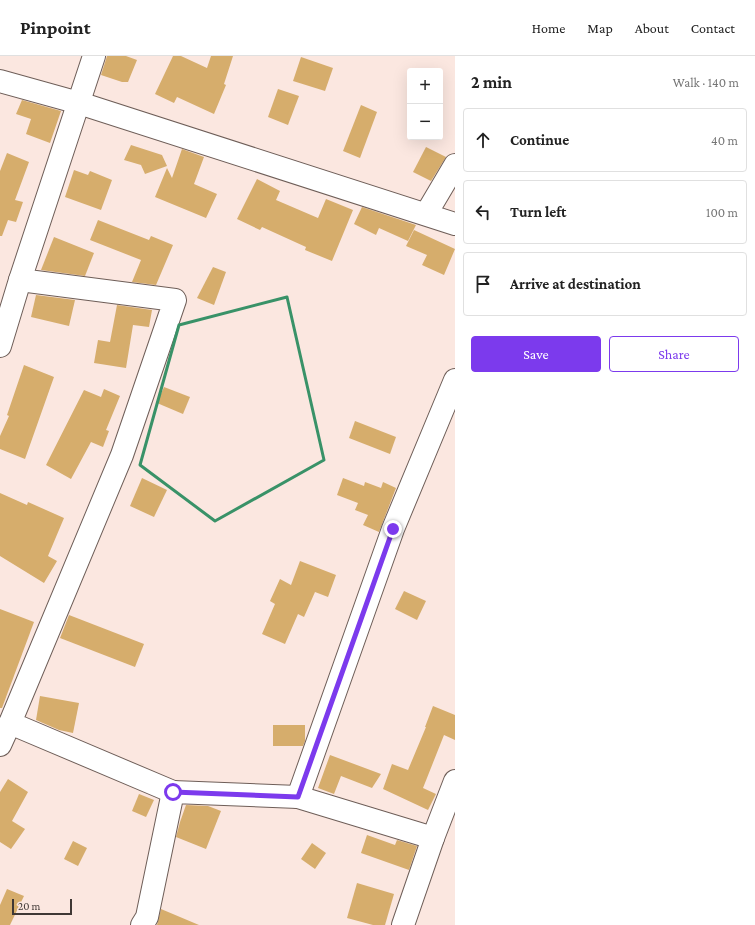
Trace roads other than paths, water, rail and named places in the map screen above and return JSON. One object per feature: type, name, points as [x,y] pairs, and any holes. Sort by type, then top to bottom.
[{"type":"street","points":[[0,346],[20,280],[94,56]]},
{"type":"street","points":[[0,81],[79,103],[455,224]]},
{"type":"street","points":[[426,214],[455,165]]},
{"type":"street","points":[[0,745],[122,455],[175,300],[20,280]]},
{"type":"street","points":[[298,797],[393,529],[455,380]]},
{"type":"street","points":[[10,723],[173,792],[298,797],[433,838]]},
{"type":"street","points":[[402,925],[455,781]]},
{"type":"street","points":[[142,925],[147,917],[173,792]]}]
